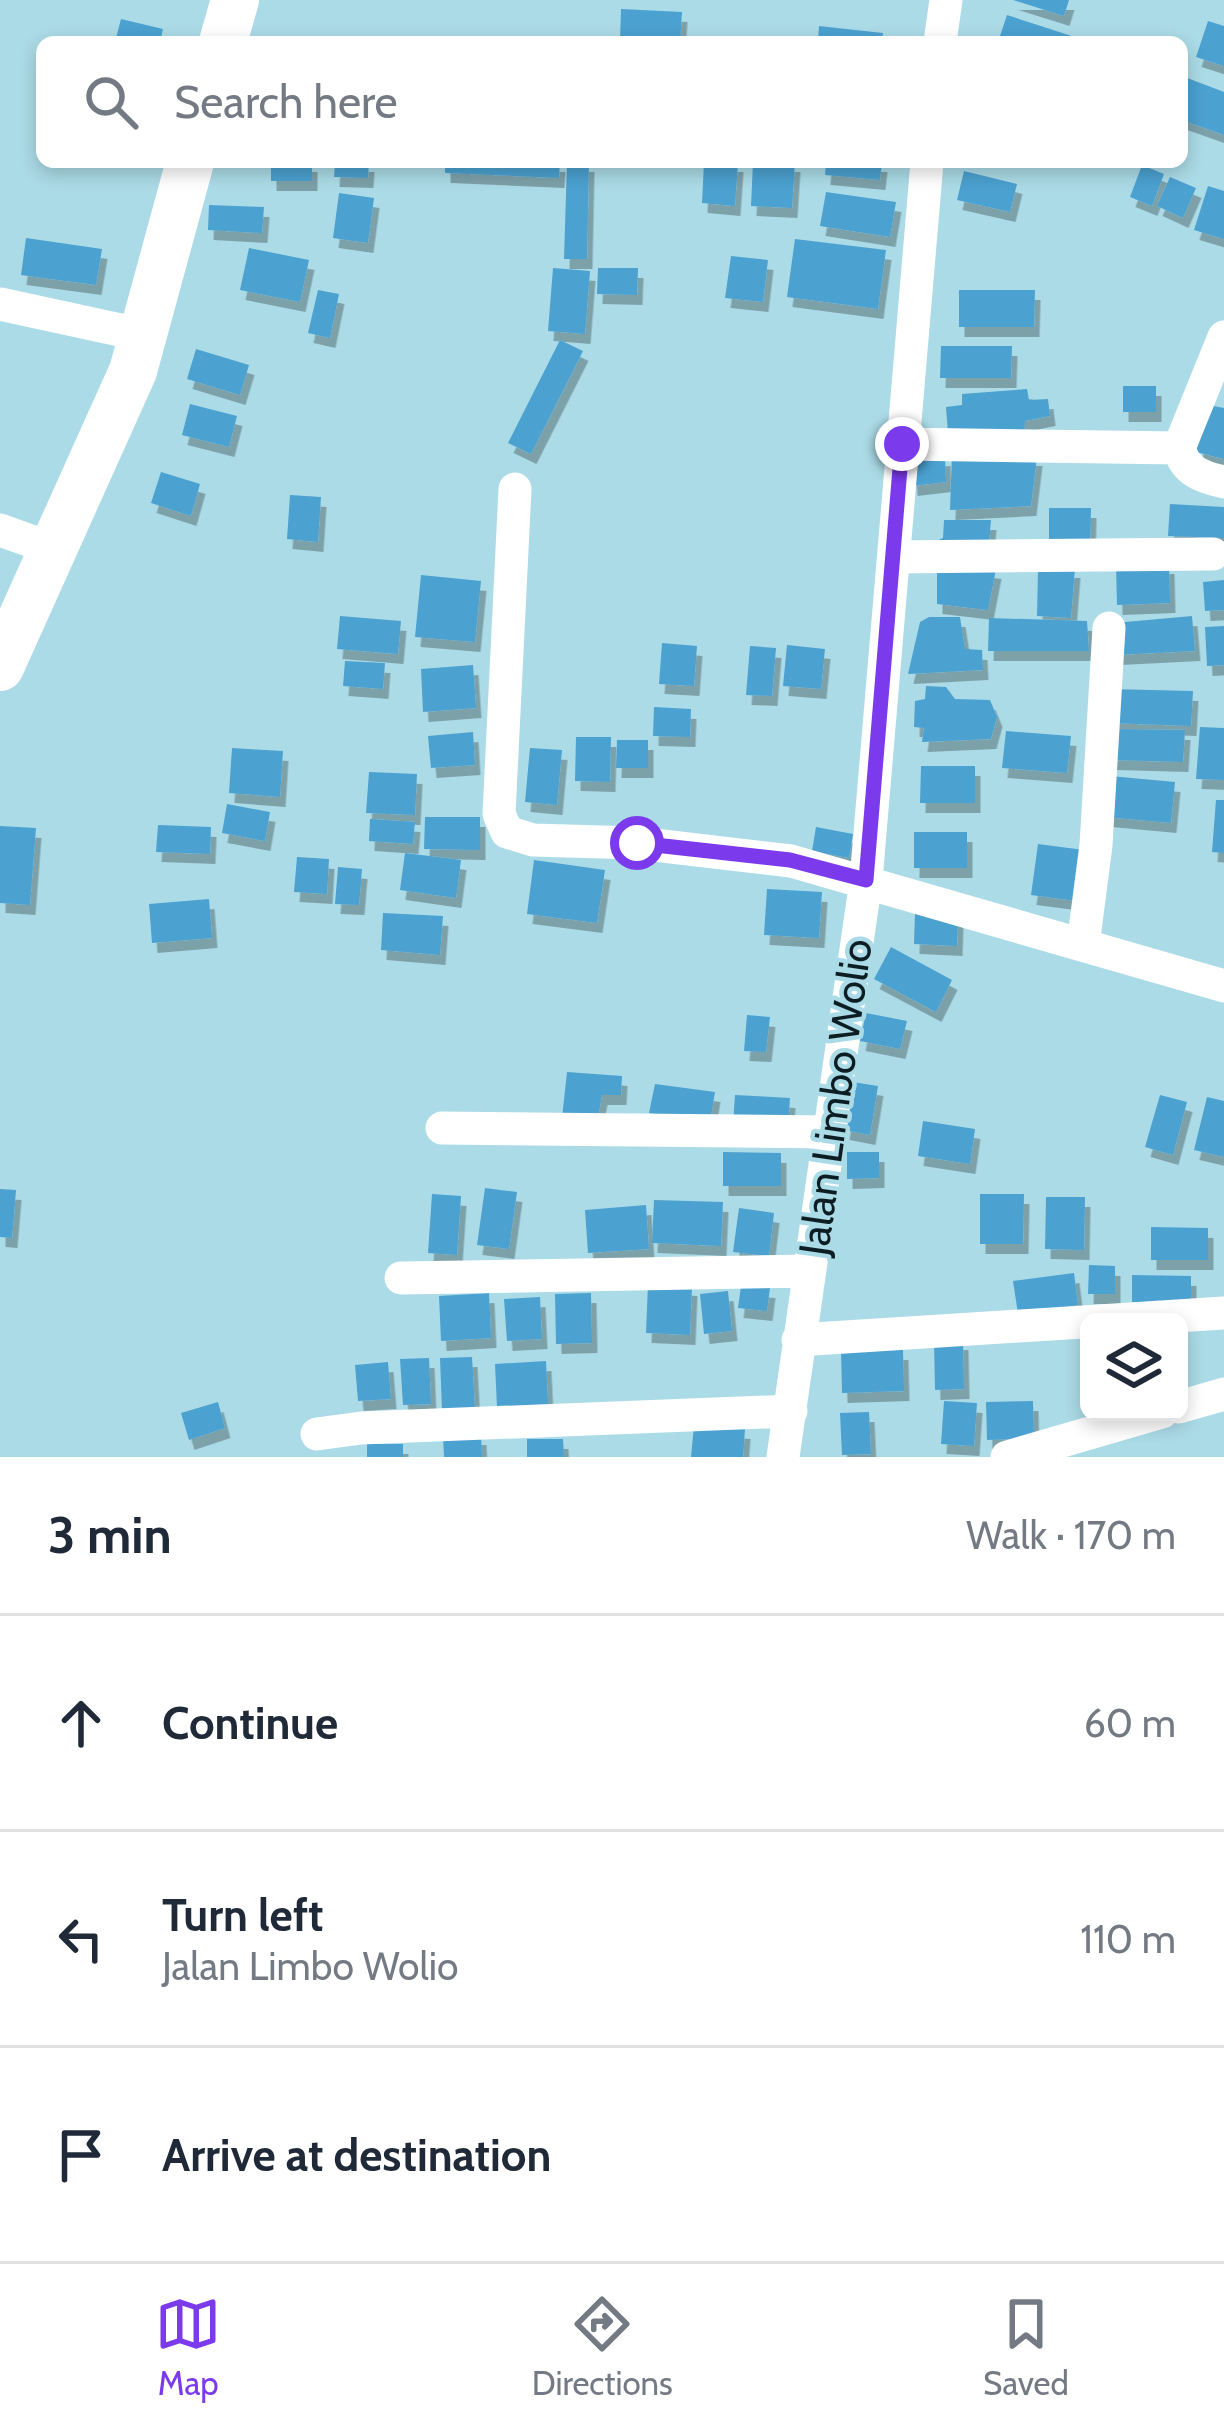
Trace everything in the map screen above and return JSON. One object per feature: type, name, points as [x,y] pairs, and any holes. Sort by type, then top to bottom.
[{"type":"highway","points":[[225,36],[235,0]]},
{"type":"highway","points":[[0,668],[123,397],[188,168]]},
{"type":"street","points":[[941,36],[946,0]]},
{"type":"street","name":"Jalan Limbo Wolio","points":[[783,1457],[866,880],[926,168]]},
{"type":"street","points":[[0,304],[142,335]]},
{"type":"street","points":[[1224,337],[1179,448],[1183,464],[1224,482]]},
{"type":"street","points":[[902,444],[1179,448]]},
{"type":"street","points":[[515,489],[500,814],[507,832],[533,840],[744,854],[866,880],[1224,986]]},
{"type":"street","points":[[0,530],[56,550]]},
{"type":"street","points":[[895,557],[1213,554]]},
{"type":"street","points":[[1083,945],[1096,845],[1108,628]]},
{"type":"street","points":[[442,1128],[829,1132]]},
{"type":"street","points":[[401,1278],[809,1270]]},
{"type":"street","points":[[798,1340],[1224,1313]]},
{"type":"street","points":[[1188,1404],[1224,1394]]},
{"type":"street","points":[[317,1434],[361,1428],[791,1411]]},
{"type":"street","points":[[1006,1457],[1131,1421]]},
{"type":"building","points":[[1013,0],[1069,0],[1064,16]]},
{"type":"building","points":[[621,9],[682,12],[680,36],[620,36]]},
{"type":"building","points":[[1007,15],[1072,36],[1000,36]]},
{"type":"building","points":[[121,19],[163,29],[161,36],[117,36]]},
{"type":"building","points":[[1208,21],[1224,26],[1224,66],[1196,57]]},
{"type":"building","points":[[819,26],[883,33],[883,36],[818,36]]},
{"type":"building","points":[[1188,78],[1224,92],[1224,135],[1188,122]]},
{"type":"building","points":[[271,168],[312,168],[312,181],[271,181]]},
{"type":"building","points":[[335,168],[369,168],[368,178],[334,177]]},
{"type":"building","points":[[445,168],[560,168],[559,178],[445,173]]},
{"type":"building","points":[[567,168],[589,168],[587,259],[564,259]]},
{"type":"building","points":[[704,168],[738,168],[735,206],[702,203]]},
{"type":"building","points":[[753,168],[795,168],[792,208],[751,206]]},
{"type":"building","points":[[826,168],[881,168],[880,180],[825,175]]},
{"type":"building","points":[[1141,168],[1164,174],[1152,206],[1130,197]]},
{"type":"building","points":[[964,171],[1017,184],[1010,212],[957,200]]},
{"type":"building","points":[[1170,177],[1196,188],[1183,218],[1157,206]]},
{"type":"building","points":[[1208,186],[1224,191],[1224,239],[1194,230]]},
{"type":"building","points":[[826,192],[896,202],[890,237],[820,226]]},
{"type":"building","points":[[339,193],[374,198],[368,243],[333,238]]},
{"type":"building","points":[[209,205],[264,207],[262,233],[208,230]]},
{"type":"building","points":[[26,238],[102,249],[96,285],[21,275]]},
{"type":"building","points":[[795,239],[886,250],[878,309],[787,297]]},
{"type":"building","points":[[249,248],[309,260],[300,302],[240,290]]},
{"type":"building","points":[[731,256],[768,260],[763,302],[725,298]]},
{"type":"building","points":[[553,268],[590,271],[585,334],[548,331]]},
{"type":"building","points":[[598,268],[638,268],[637,295],[597,294]]},
{"type":"building","points":[[318,290],[339,294],[330,338],[308,333]]},
{"type":"building","points":[[959,290],[1035,290],[1034,327],[959,327]]},
{"type":"building","points":[[560,340],[583,351],[531,454],[508,443]]},
{"type":"building","points":[[941,346],[1012,346],[1011,378],[940,378]]},
{"type":"building","points":[[196,349],[249,365],[240,395],[187,379]]},
{"type":"building","points":[[1123,386],[1156,386],[1156,412],[1123,412]]},
{"type":"building","points":[[1027,389],[1029,400],[1048,399],[1050,416],[1025,421],[1024,442],[948,434],[946,407],[962,405],[962,394]]},
{"type":"building","points":[[190,404],[237,416],[229,447],[182,435]]},
{"type":"building","points":[[1208,405],[1224,408],[1224,459],[1196,452]]},
{"type":"building","points":[[952,453],[1037,456],[1031,506],[950,510]]},
{"type":"building","points":[[945,456],[946,482],[912,486],[910,459]]},
{"type":"building","points":[[161,472],[200,484],[191,516],[151,503]]},
{"type":"building","points":[[290,495],[321,497],[318,542],[287,539]]},
{"type":"building","points":[[1170,504],[1224,507],[1224,538],[1168,536]]},
{"type":"building","points":[[1049,508],[1091,508],[1090,552],[1049,552]]},
{"type":"building","points":[[944,520],[991,520],[988,555],[936,541],[943,538]]},
{"type":"building","points":[[937,562],[996,569],[988,610],[937,604]]},
{"type":"building","points":[[1169,564],[1170,603],[1117,605],[1116,565]]},
{"type":"building","points":[[1038,568],[1075,568],[1071,618],[1037,616]]},
{"type":"building","points":[[421,575],[481,581],[475,642],[415,637]]},
{"type":"building","points":[[1224,580],[1224,610],[1205,611],[1203,582]]},
{"type":"building","points":[[340,616],[401,621],[398,654],[337,649]]},
{"type":"building","points":[[1192,616],[1195,651],[1115,655],[1114,623]]},
{"type":"building","points":[[929,617],[960,617],[965,649],[982,650],[983,670],[908,674],[920,622]]},
{"type":"building","points":[[989,618],[1087,621],[1089,651],[988,651]]},
{"type":"building","points":[[1224,626],[1224,665],[1207,666],[1205,627]]},
{"type":"building","points":[[662,643],[697,646],[694,686],[659,684]]},
{"type":"building","points":[[787,645],[825,649],[821,689],[783,686]]},
{"type":"building","points":[[750,646],[776,648],[772,696],[746,695]]},
{"type":"building","points":[[345,661],[385,663],[383,689],[343,686]]},
{"type":"building","points":[[473,665],[476,708],[423,712],[421,669]]},
{"type":"building","points":[[926,686],[946,687],[955,699],[990,700],[997,717],[991,739],[922,742],[924,728],[914,727],[915,701],[925,699]]},
{"type":"building","points":[[1109,689],[1193,691],[1191,726],[1110,723]]},
{"type":"building","points":[[654,707],[691,709],[690,737],[653,736]]},
{"type":"building","points":[[1200,727],[1224,728],[1224,780],[1196,779]]},
{"type":"building","points":[[1112,729],[1185,730],[1183,762],[1110,760]]},
{"type":"building","points":[[1006,731],[1071,736],[1067,773],[1002,768]]},
{"type":"building","points":[[473,732],[475,765],[431,768],[428,736]]},
{"type":"building","points":[[576,737],[611,737],[610,782],[575,781]]},
{"type":"building","points":[[617,740],[648,740],[648,768],[616,768]]},
{"type":"building","points":[[232,748],[283,751],[280,797],[229,793]]},
{"type":"building","points":[[530,748],[562,750],[557,805],[525,802]]},
{"type":"building","points":[[921,766],[975,766],[975,803],[920,803]]},
{"type":"building","points":[[369,772],[417,774],[415,815],[366,813]]},
{"type":"building","points":[[1110,776],[1175,782],[1171,823],[1106,817]]},
{"type":"building","points":[[1216,800],[1224,800],[1224,853],[1212,852]]},
{"type":"building","points":[[227,804],[270,812],[265,841],[222,833]]},
{"type":"building","points":[[425,817],[480,817],[480,850],[424,849]]},
{"type":"building","points":[[370,819],[415,822],[413,844],[369,841]]},
{"type":"building","points":[[158,825],[211,827],[210,854],[156,852]]},
{"type":"building","points":[[0,826],[36,828],[30,905],[0,903]]},
{"type":"building","points":[[816,827],[853,834],[849,858],[812,851]]},
{"type":"building","points":[[914,832],[967,832],[967,868],[914,868]]},
{"type":"building","points":[[1038,844],[1084,850],[1077,901],[1031,895]]},
{"type":"building","points":[[405,853],[461,860],[456,898],[400,890]]},
{"type":"building","points":[[297,857],[329,859],[327,894],[294,892]]},
{"type":"building","points":[[534,860],[605,870],[597,923],[527,914]]},
{"type":"building","points":[[338,867],[362,869],[359,905],[335,904]]},
{"type":"building","points":[[767,889],[822,892],[819,938],[764,935]]},
{"type":"building","points":[[209,899],[212,938],[152,943],[149,904]]},
{"type":"building","points":[[383,913],[443,916],[440,955],[381,950]]},
{"type":"building","points":[[915,914],[958,915],[957,946],[914,944]]},
{"type":"building","points":[[891,947],[952,980],[936,1012],[874,979]]},
{"type":"building","points":[[866,1013],[907,1021],[900,1049],[860,1041]]},
{"type":"building","points":[[747,1015],[770,1017],[766,1052],[744,1051]]},
{"type":"building","points":[[567,1072],[622,1076],[621,1095],[602,1095],[598,1117],[562,1118]]},
{"type":"building","points":[[852,1082],[878,1086],[870,1135],[844,1130]]},
{"type":"building","points":[[655,1084],[715,1092],[710,1122],[649,1113]]},
{"type":"building","points":[[735,1095],[790,1098],[788,1127],[733,1124]]},
{"type":"building","points":[[1160,1095],[1187,1102],[1173,1155],[1145,1147]]},
{"type":"building","points":[[1207,1097],[1224,1101],[1224,1157],[1194,1150]]},
{"type":"building","points":[[923,1121],[975,1129],[970,1164],[918,1156]]},
{"type":"building","points":[[723,1152],[781,1153],[781,1186],[723,1186]]},
{"type":"building","points":[[847,1152],[879,1152],[879,1178],[847,1179]]},
{"type":"building","points":[[485,1188],[517,1192],[509,1249],[477,1245]]},
{"type":"building","points":[[0,1189],[16,1190],[12,1238],[0,1237]]},
{"type":"building","points":[[432,1194],[461,1196],[457,1255],[428,1253]]},
{"type":"building","points":[[980,1194],[1024,1194],[1023,1244],[980,1244]]},
{"type":"building","points":[[1046,1197],[1085,1197],[1084,1250],[1045,1249]]},
{"type":"building","points":[[654,1200],[723,1202],[721,1246],[652,1243]]},
{"type":"building","points":[[646,1205],[649,1249],[588,1253],[585,1210]]},
{"type":"building","points":[[739,1208],[774,1213],[769,1256],[733,1252]]},
{"type":"building","points":[[1151,1227],[1208,1228],[1208,1260],[1151,1260]]},
{"type":"building","points":[[1089,1265],[1115,1266],[1115,1294],[1088,1294]]},
{"type":"building","points":[[1074,1273],[1078,1305],[1018,1314],[1013,1281]]},
{"type":"building","points":[[1132,1275],[1191,1276],[1191,1302],[1132,1302]]},
{"type":"building","points":[[648,1284],[692,1286],[690,1335],[646,1333]]},
{"type":"building","points":[[741,1286],[770,1288],[767,1311],[738,1308]]},
{"type":"building","points":[[728,1291],[732,1331],[704,1334],[700,1294]]},
{"type":"building","points":[[489,1293],[491,1338],[441,1341],[439,1296]]},
{"type":"building","points":[[591,1293],[592,1343],[556,1344],[555,1294]]},
{"type":"building","points":[[540,1297],[542,1339],[507,1341],[504,1299]]},
{"type":"building","points":[[963,1340],[964,1389],[935,1390],[934,1341]]},
{"type":"building","points":[[903,1350],[904,1391],[842,1393],[841,1351]]},
{"type":"building","points":[[472,1357],[475,1410],[442,1411],[440,1358]]},
{"type":"building","points":[[429,1358],[431,1404],[403,1405],[400,1359]]},
{"type":"building","points":[[546,1361],[548,1404],[497,1407],[495,1364]]},
{"type":"building","points":[[388,1362],[391,1399],[358,1401],[355,1365]]},
{"type":"building","points":[[944,1401],[977,1403],[974,1446],[941,1444]]},
{"type":"building","points":[[1033,1401],[1034,1438],[987,1440],[986,1402]]},
{"type":"building","points":[[218,1402],[225,1428],[189,1440],[181,1413]]},
{"type":"building","points":[[869,1412],[871,1454],[842,1455],[840,1413]]},
{"type":"building","points":[[694,1426],[745,1429],[743,1457],[691,1457]]},
{"type":"building","points":[[481,1435],[482,1457],[444,1457],[443,1436]]},
{"type":"building","points":[[527,1439],[563,1439],[564,1457],[527,1457]]},
{"type":"building","points":[[367,1444],[403,1444],[403,1457],[367,1457]]},
{"type":"route","points":[[637,843],[790,860],[866,880],[902,444]]}]
